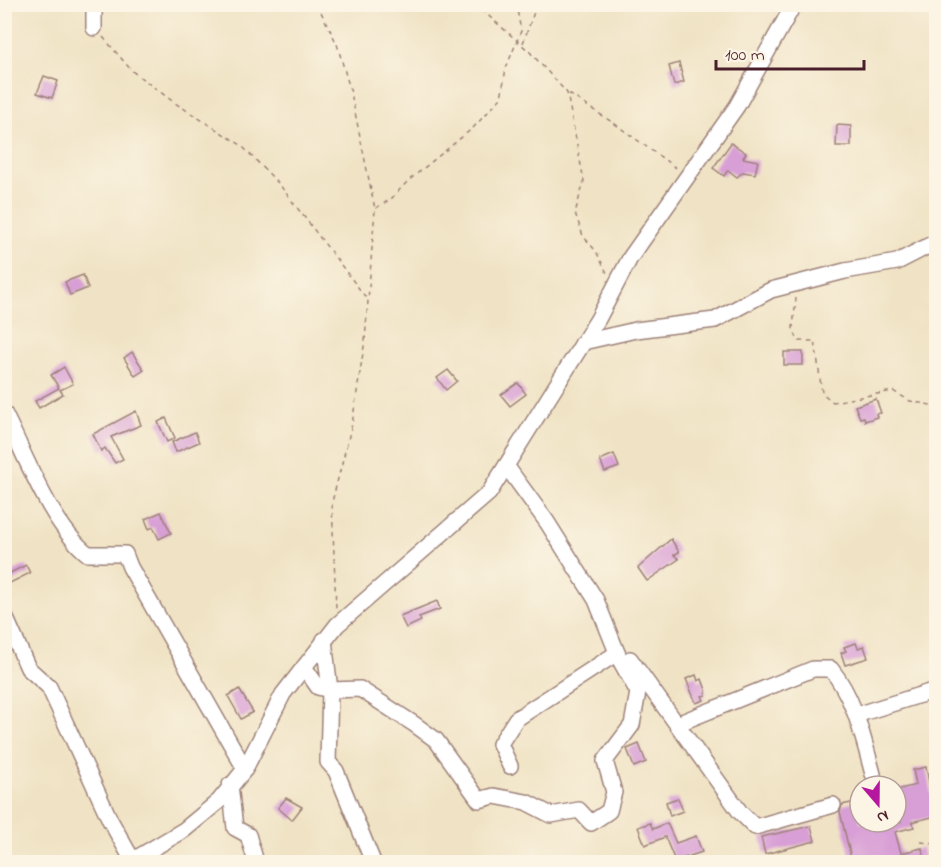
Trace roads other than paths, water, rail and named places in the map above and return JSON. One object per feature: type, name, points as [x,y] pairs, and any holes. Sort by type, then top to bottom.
[{"type":"street","points":[[94,4],[94,28]]},
{"type":"street","points":[[4,614],[28,668],[50,687],[110,820],[132,862],[184,830],[219,801],[245,769],[283,694],[337,625],[462,519],[489,493],[583,342],[630,258],[689,178],[737,106],[794,4]]},
{"type":"street","points":[[583,342],[636,330],[715,320],[771,290],[865,266],[897,262],[936,242]]},
{"type":"street","points":[[4,413],[47,498],[73,543],[88,554],[126,554],[130,567],[245,769]]},
{"type":"street","points":[[304,667],[318,687],[330,690],[360,688],[436,740],[479,800],[494,796],[526,802],[551,815],[579,810],[591,823],[609,811],[614,792],[605,761],[627,734],[637,707],[638,692],[614,645],[596,600],[547,522],[507,467]]},
{"type":"street","points":[[324,640],[330,690],[328,762],[336,771],[373,862]]},
{"type":"street","points":[[510,766],[500,744],[516,719],[619,642],[740,812],[755,827],[833,805]]},
{"type":"street","points":[[677,724],[813,669],[831,669],[842,682],[856,715],[873,774]]},
{"type":"street","points":[[856,715],[936,690]]},
{"type":"street","points":[[230,785],[235,828],[248,836],[256,862]]}]
